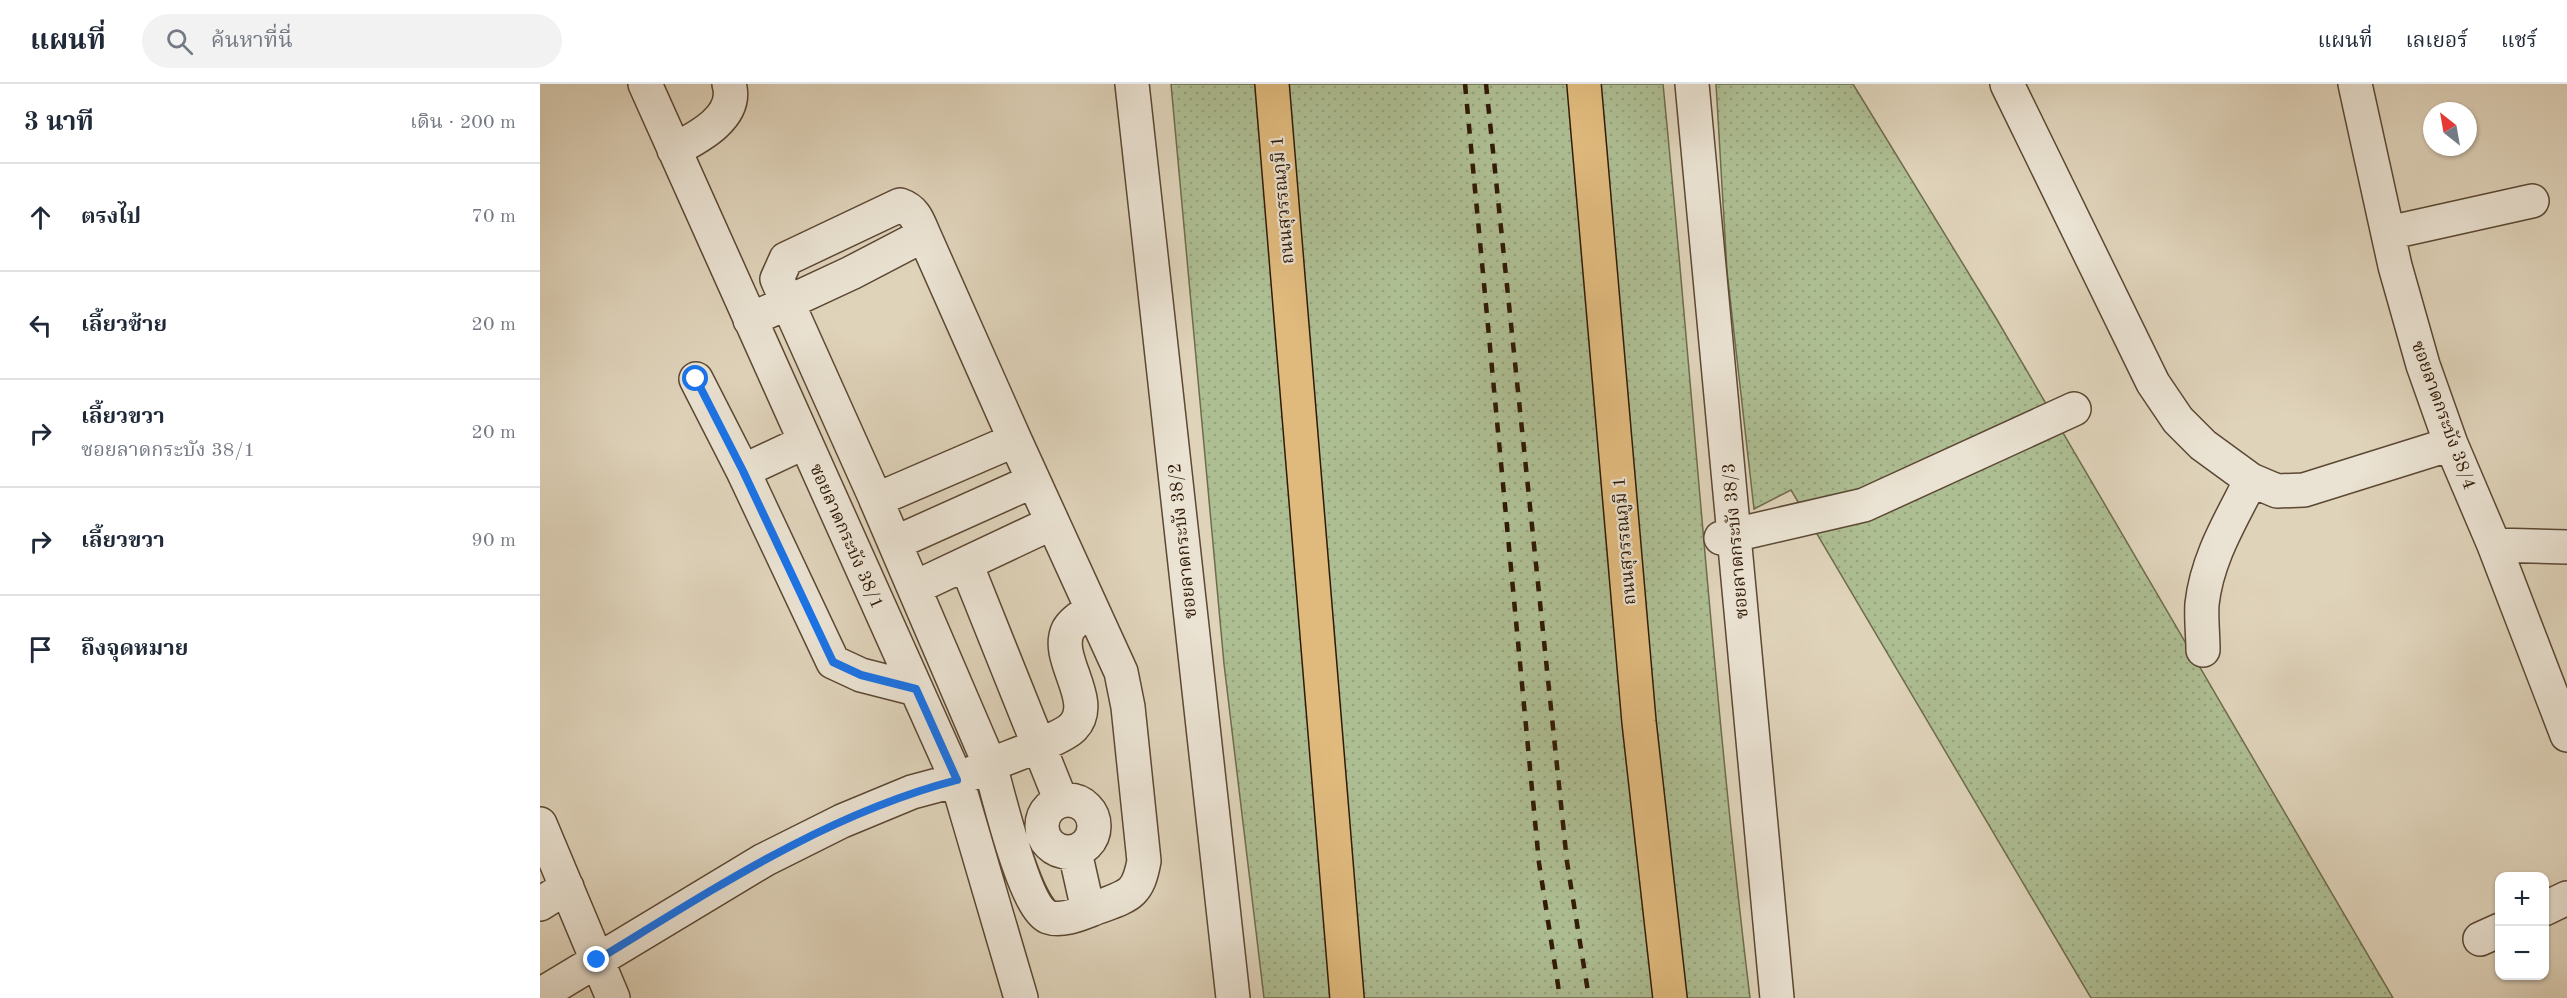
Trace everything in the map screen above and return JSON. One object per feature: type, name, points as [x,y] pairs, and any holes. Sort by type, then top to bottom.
[{"type":"highway","name":"ถนนสุวรรณภูมิ 1","points":[[1272,84],[1347,998]]},
{"type":"highway","name":"ถนนสุวรรณภูมิ 1","points":[[1584,84],[1639,722],[1670,998]]},
{"type":"street","name":"ซอยลาดกระบัง 38/1","points":[[645,84],[957,780],[1021,998]]},
{"type":"street","points":[[674,150],[704,134],[722,116],[729,104],[729,84]]},
{"type":"street","name":"ซอยลาดกระบัง 38/2","points":[[1132,84],[1233,998]]},
{"type":"street","name":"ซอยลาดกระบัง 38/3","points":[[1692,84],[1728,537],[1777,998]]},
{"type":"street","points":[[2007,84],[2152,382],[2178,420],[2203,446],[2252,480],[2277,491],[2304,490],[2451,444]]},
{"type":"street","name":"ซอยลาดกระบัง 38/4","points":[[2355,84],[2388,233],[2423,364],[2451,444],[2494,545],[2567,735]]},
{"type":"street","points":[[2388,233],[2532,201]]},
{"type":"street","points":[[900,205],[909,208],[915,215],[1014,440],[1121,672],[1128,707],[1144,861],[1140,883],[1125,898],[1062,919],[1047,917],[1036,906],[1013,850],[990,765],[876,500],[786,302],[777,279],[786,259],[900,205]]},
{"type":"street","points":[[750,320],[786,302]]},
{"type":"street","points":[[696,379],[743,471],[833,662],[861,675],[916,689]]},
{"type":"street","points":[[1728,537],[1864,505],[2074,409]]},
{"type":"street","points":[[876,500],[1014,440]]},
{"type":"street","points":[[743,471],[805,442]]},
{"type":"street","points":[[2203,650],[2202,606],[2206,581],[2216,549],[2252,480]]},
{"type":"street","points":[[894,543],[1033,481]]},
{"type":"street","points":[[914,588],[1052,523]]},
{"type":"street","points":[[2494,545],[2567,547]]},
{"type":"street","points":[[966,564],[1061,801]]},
{"type":"street","points":[[540,995],[764,860],[842,821],[912,792],[957,780],[1064,734],[1075,725],[1080,714],[1080,695],[1065,651],[1065,639],[1069,627],[1092,609]]},
{"type":"street","points":[[1061,801],[1074,801],[1080,804],[1086,808],[1093,820],[1093,833],[1087,844],[1075,852],[1061,852],[1049,845],[1042,833],[1046,814],[1050,808],[1061,801]]},
{"type":"street","points":[[1093,820],[1138,807]]},
{"type":"street","points":[[540,824],[553,896],[597,960],[613,998]]},
{"type":"street","points":[[1013,850],[1042,833]]},
{"type":"street","points":[[1075,852],[1089,910]]},
{"type":"street","points":[[2549,907],[2567,898]]},
{"type":"green space","points":[[1171,84],[1663,84],[1714,656],[1750,998],[1264,998],[1224,664]]},
{"type":"green space","points":[[1716,84],[1853,84],[1996,318],[2393,998],[2091,998],[1791,490],[1754,509],[1727,271]]},
{"type":"railway","points":[[1465,84],[1539,863],[1560,998]]},
{"type":"railway","points":[[1486,84],[1567,862],[1589,998]]},
{"type":"route","points":[[597,960],[764,860],[842,821],[912,792],[957,780],[916,689],[861,675],[833,662],[743,471],[696,379]]}]
